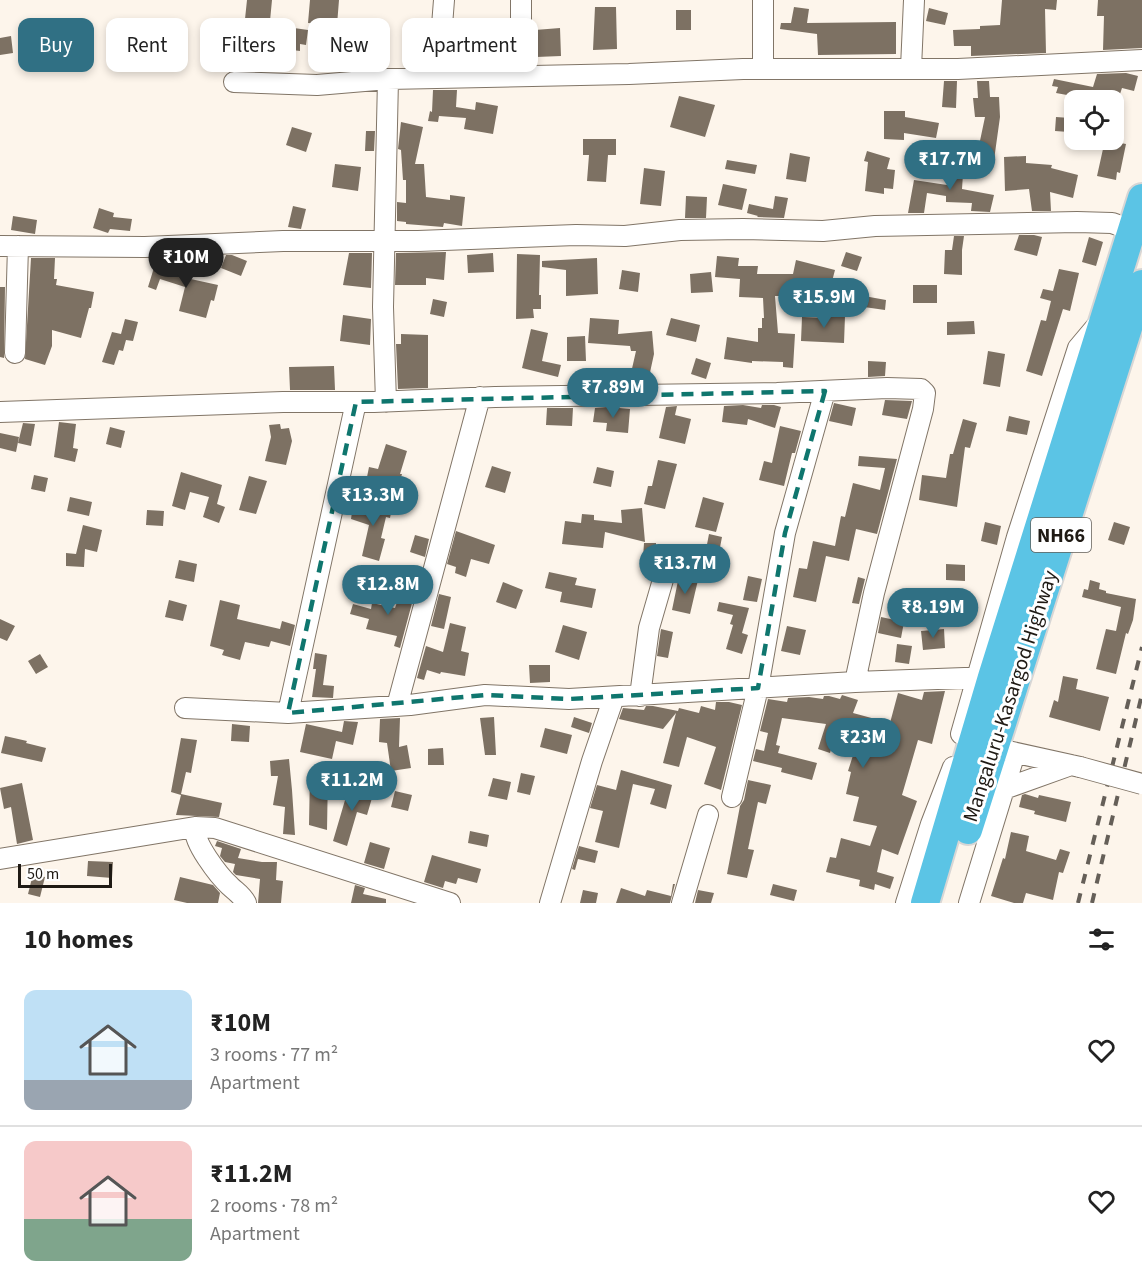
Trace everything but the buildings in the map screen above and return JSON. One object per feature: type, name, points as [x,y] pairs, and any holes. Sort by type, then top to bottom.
[{"type":"highway","name":"Mangaluru-Kasargod Highway","points":[[936,900],[994,750],[1118,319],[1132,230],[1142,198]]},
{"type":"highway","name":"Mangaluru-Kasargod Highway","points":[[994,750],[984,677],[1118,319],[1142,284]]},
{"type":"street","points":[[438,77],[444,0]]},
{"type":"street","points":[[520,76],[521,0]]},
{"type":"street","points":[[763,0],[763,68]]},
{"type":"street","points":[[910,68],[914,0]]},
{"type":"street","points":[[234,82],[317,85],[438,77],[763,68],[958,69],[1142,60]]},
{"type":"street","points":[[386,402],[383,307],[388,79]]},
{"type":"street","points":[[15,353],[9,246],[145,247],[283,240],[625,236],[708,230],[823,231],[875,226],[1077,222],[1112,223],[1132,230]]},
{"type":"street","points":[[0,412],[283,402],[386,402],[480,397],[921,389],[925,393],[918,429],[873,593],[855,682]]},
{"type":"street","points":[[732,797],[758,688],[785,533],[825,391]]},
{"type":"street","points":[[397,706],[480,397]]},
{"type":"street","points":[[288,713],[356,402]]},
{"type":"street","points":[[640,696],[649,628],[669,559]]},
{"type":"street","points":[[185,708],[288,713],[397,706],[485,695],[569,699],[855,682],[984,677],[931,824],[936,900]]},
{"type":"street","points":[[550,903],[592,761],[614,697]]},
{"type":"street","points":[[952,768],[994,750],[1075,766],[1142,784]]},
{"type":"street","points":[[994,750],[1004,789]]},
{"type":"street","points":[[936,900],[1004,789],[1075,766]]},
{"type":"street","points":[[682,903],[708,815]]},
{"type":"street","points":[[195,827],[197,843],[246,903]]},
{"type":"street","points":[[0,859],[195,827],[224,830],[450,903]]},
{"type":"highlighted area","points":[[825,391],[785,533],[758,688],[569,699],[485,695],[288,713],[356,402]]},
{"type":"railway","points":[[1078,903],[1142,647]]},
{"type":"railway","points":[[1092,903],[1142,694]]}]
